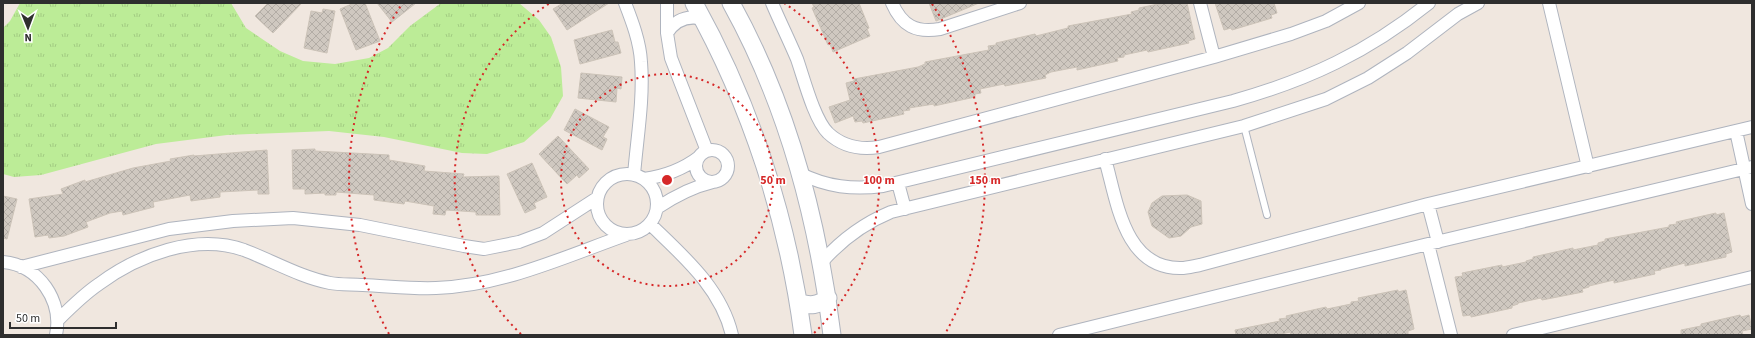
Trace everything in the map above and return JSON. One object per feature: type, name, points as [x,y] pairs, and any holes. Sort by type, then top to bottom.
[{"type":"street","points":[[58,320],[76,302],[106,279],[144,258],[159,252],[187,245],[222,244],[244,250],[304,275],[330,283],[436,288],[467,286],[497,280],[643,230],[650,224],[655,216],[657,208],[655,192],[639,177],[641,61],[633,24],[625,3]]},
{"type":"street","points":[[667,3],[667,33],[675,71],[703,154]]},
{"type":"street","points":[[694,3],[726,66],[762,159],[777,207],[799,302],[803,335]]},
{"type":"street","points":[[731,3],[762,69],[781,117],[800,173],[828,298],[832,335]]},
{"type":"street","points":[[772,3],[796,57],[819,120],[827,132],[838,141],[851,147],[865,149],[879,147],[1214,57],[1291,34],[1326,21],[1359,3]]},
{"type":"street","points":[[892,3],[900,18],[908,25],[918,30],[930,31],[1020,3]]},
{"type":"street","points":[[1200,3],[1214,57]]},
{"type":"street","points":[[800,173],[814,181],[848,188],[866,189],[898,183],[1271,90],[1308,77],[1344,60],[1378,40],[1429,3]]},
{"type":"street","points":[[821,264],[846,237],[860,227],[875,219],[905,209],[1244,126],[1326,99],[1368,78],[1407,54],[1458,14],[1478,3]]},
{"type":"street","points":[[1549,3],[1588,167]]},
{"type":"street","points":[[667,33],[675,24],[686,18],[703,19]]},
{"type":"street","points":[[1105,159],[1123,226],[1132,243],[1145,256],[1162,265],[1181,268],[1200,265],[1428,204],[1752,127]]},
{"type":"street","points":[[1736,131],[1748,168],[1752,204]]},
{"type":"street","points":[[626,235],[615,232],[606,227],[596,208],[597,198],[604,184],[610,178],[626,174],[639,177],[662,176],[679,170],[703,154],[717,150],[725,156],[729,165],[728,171],[722,179],[700,185],[678,194],[657,208]]},
{"type":"street","points":[[703,154],[696,162],[698,174],[702,178],[713,182]]},
{"type":"street","points":[[1059,335],[1433,243],[1748,168]]},
{"type":"street","points":[[898,183],[905,209]]},
{"type":"street","points":[[21,267],[169,229],[233,221],[293,218],[360,225],[484,249],[519,242],[543,233],[597,198]]},
{"type":"street","points":[[1428,204],[1433,243],[1451,335]]},
{"type":"street","points":[[650,224],[686,258],[705,279],[720,303],[732,335]]},
{"type":"street","points":[[3,262],[21,267],[33,274],[43,283],[51,294],[56,307],[58,320],[56,335]]},
{"type":"street","points":[[1513,335],[1752,276]]},
{"type":"street","points":[[799,302],[806,305],[814,305],[821,303],[828,298]]},
{"type":"lane","points":[[1244,126],[1266,216]]},
{"type":"green space","points":[[20,3],[231,3],[246,28],[280,51],[303,61],[335,64],[369,58],[388,48],[410,26],[441,3],[519,3],[539,20],[551,37],[561,67],[563,96],[550,119],[524,142],[487,154],[462,153],[384,137],[329,131],[227,135],[156,144],[41,175],[14,177],[3,174],[3,28],[10,21]]},
{"type":"building","points":[[268,3],[302,3],[273,33],[255,16]]},
{"type":"building","points":[[354,3],[365,3],[380,41],[356,50],[340,9]]},
{"type":"building","points":[[377,3],[416,3],[392,22]]},
{"type":"building","points":[[563,3],[609,3],[567,30],[553,9]]},
{"type":"building","points":[[812,3],[859,3],[869,28],[867,29],[870,36],[833,52],[830,44],[828,45],[812,8],[814,7]]},
{"type":"building","points":[[929,3],[979,3],[936,21]]},
{"type":"building","points":[[1163,3],[1187,3],[1195,39],[1188,41],[1189,43],[1148,52],[1147,50],[1124,55],[1124,57],[1117,58],[1118,61],[1077,70],[1077,67],[1051,72],[1045,75],[1046,78],[980,89],[981,93],[975,94],[975,97],[934,106],[934,104],[909,108],[910,110],[903,111],[904,114],[863,123],[862,121],[855,122],[853,116],[835,123],[829,107],[850,100],[846,83],[854,81],[854,79],[918,67],[925,64],[925,62],[989,50],[988,46],[996,45],[996,43],[1035,34],[1036,36],[1068,28],[1068,26],[1132,14],[1131,12],[1139,10],[1139,8]]},
{"type":"building","points":[[1215,3],[1274,3],[1277,13],[1271,15],[1272,18],[1232,30],[1231,28],[1224,30]]},
{"type":"building","points":[[323,9],[335,11],[327,53],[304,48],[311,11],[322,13]]},
{"type":"building","points":[[612,30],[615,42],[618,42],[621,53],[580,64],[574,40]]},
{"type":"building","points":[[581,73],[622,77],[621,89],[617,88],[616,102],[578,98]]},
{"type":"building","points":[[575,109],[609,127],[603,137],[607,139],[602,150],[564,130]]},
{"type":"building","points":[[558,136],[589,169],[579,178],[577,175],[567,184],[539,154]]},
{"type":"building","points":[[315,149],[315,151],[389,155],[389,160],[425,166],[424,171],[464,174],[463,177],[499,176],[500,215],[476,215],[476,212],[446,210],[445,215],[433,214],[434,206],[405,201],[404,204],[374,200],[374,195],[336,192],[336,195],[325,195],[325,193],[305,194],[305,189],[293,189],[292,150]]},
{"type":"building","points":[[267,150],[269,194],[258,194],[258,190],[220,192],[220,197],[191,201],[190,195],[153,202],[154,207],[123,215],[122,211],[110,213],[86,222],[88,227],[64,236],[49,238],[48,235],[35,237],[29,199],[63,194],[61,189],[85,180],[85,182],[133,168],[171,161],[170,159],[194,155]]},
{"type":"building","points":[[532,163],[547,197],[534,203],[536,208],[525,213],[507,174]]},
{"type":"building","points":[[1187,195],[1201,201],[1202,224],[1191,227],[1181,236],[1169,238],[1152,226],[1148,212],[1152,203],[1162,196]]},
{"type":"building","points":[[3,196],[17,199],[7,239],[3,238]]},
{"type":"building","points":[[1716,213],[1716,215],[1724,213],[1732,252],[1726,254],[1726,257],[1685,266],[1685,263],[1654,271],[1655,274],[1614,283],[1614,280],[1589,286],[1582,289],[1583,292],[1518,303],[1512,306],[1512,308],[1471,317],[1471,315],[1463,316],[1455,277],[1463,276],[1462,273],[1502,265],[1502,267],[1526,262],[1533,259],[1533,257],[1573,248],[1573,250],[1598,245],[1598,243],[1605,241],[1605,239],[1669,227],[1669,225],[1677,224],[1676,222]]},
{"type":"building","points":[[1398,290],[1398,292],[1406,290],[1414,329],[1408,331],[1408,334],[1291,335],[1290,332],[1277,335],[1236,335],[1235,330],[1280,321],[1279,319],[1287,318],[1286,316],[1326,307],[1327,309],[1351,304],[1351,302],[1359,301],[1358,298]]},
{"type":"building","points":[[1740,315],[1741,317],[1749,315],[1752,329],[1742,331],[1743,335],[1681,335],[1681,330]]}]
